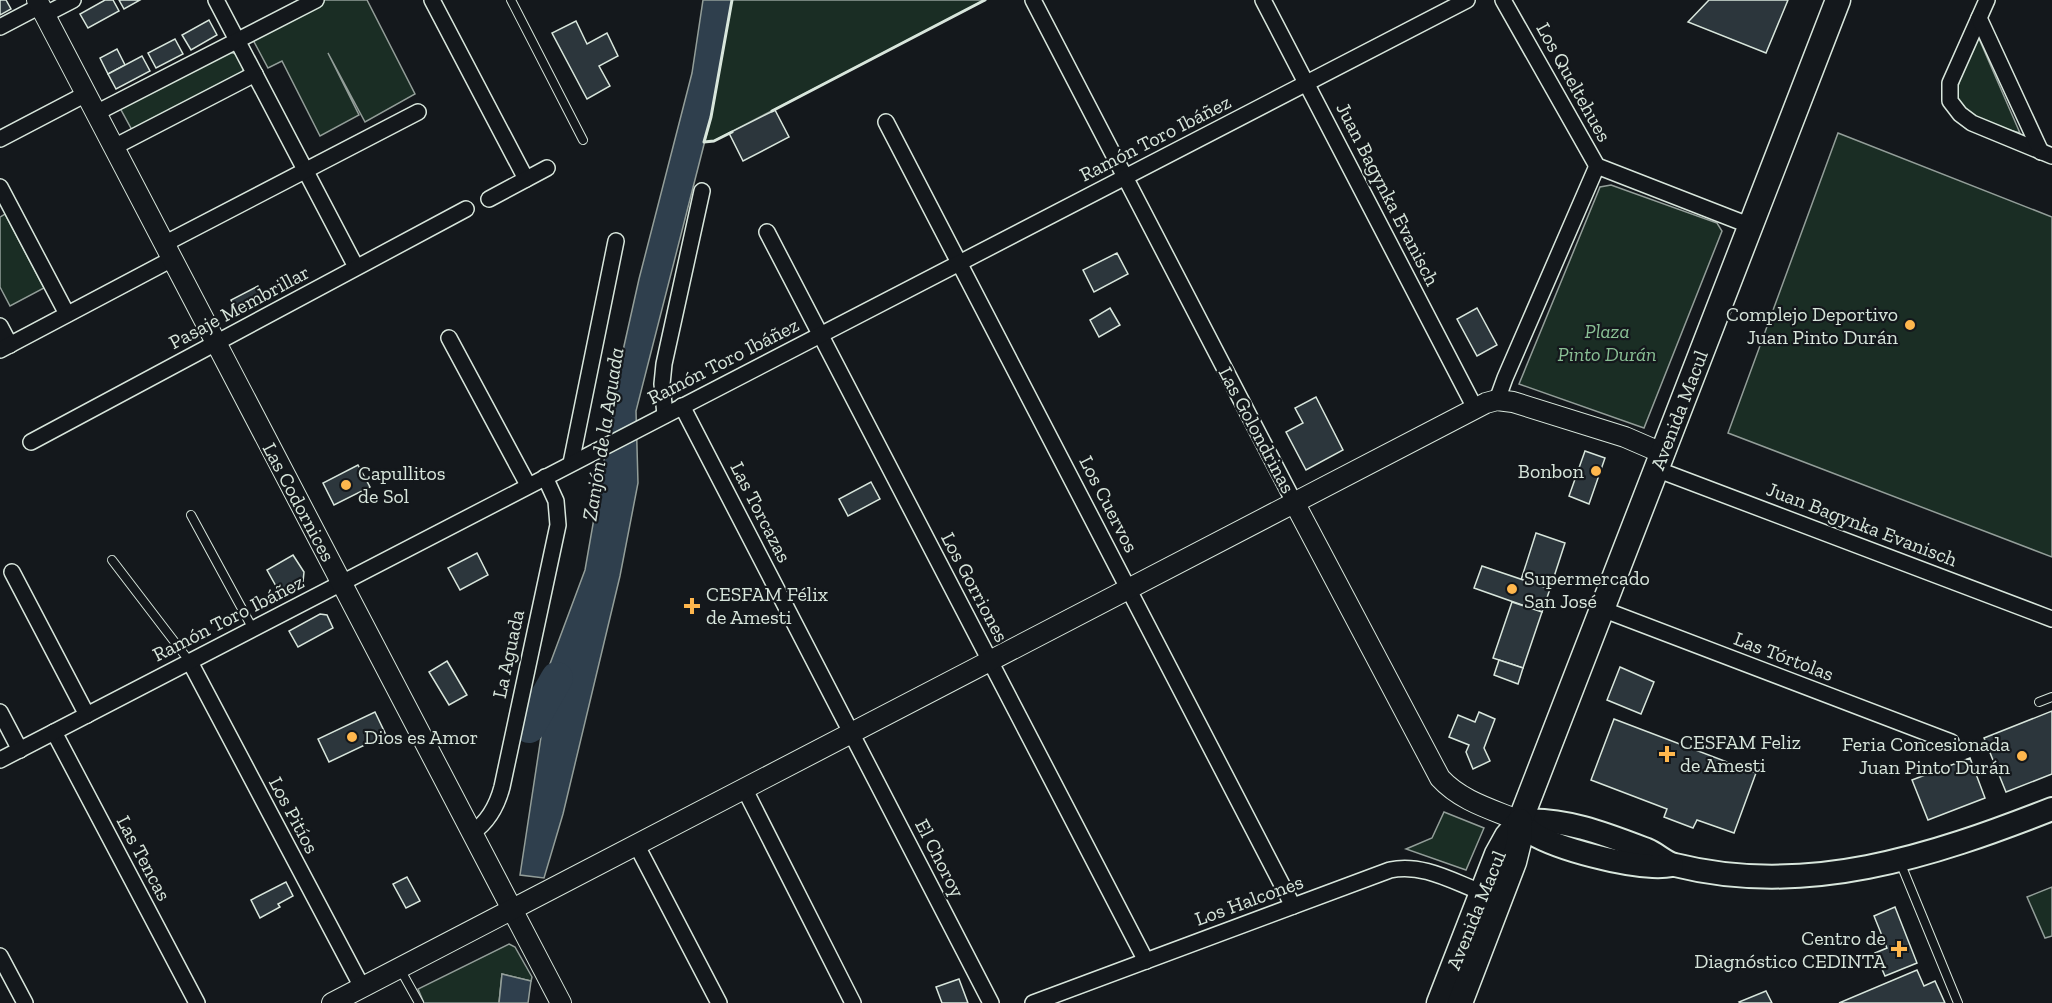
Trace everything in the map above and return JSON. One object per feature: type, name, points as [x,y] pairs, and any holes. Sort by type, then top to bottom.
[{"type":"main road","name":"Avenida Macul","points":[[1438,1003],[1480,892],[1501,845],[1520,821],[1838,0]]},
{"type":"main road","points":[[1520,821],[1545,820],[1566,824],[1648,851],[1672,864],[1737,875],[1791,876],[1851,870],[1900,861],[1959,844],[2052,809]]},
{"type":"main road","name":"Avenida Macul","points":[[1460,1003],[1514,862],[1519,842],[1520,821]]},
{"type":"street","points":[[0,27],[40,7],[73,0]]},
{"type":"street","points":[[216,0],[356,267]]},
{"type":"street","points":[[96,113],[316,0]]},
{"type":"street","points":[[432,0],[526,179]]},
{"type":"street","name":"Las Golondrinas","points":[[1033,0],[1440,778],[1457,794],[1520,821]]},
{"type":"street","name":"Juan Bagynka Evanisch","points":[[1263,0],[1475,408]]},
{"type":"street","name":"Ramón Toro Ibáñez","points":[[0,760],[1467,0]]},
{"type":"street","name":"Los Queltehues","points":[[1503,0],[1597,166],[1751,226]]},
{"type":"street","points":[[1987,0],[1950,82],[1950,101],[1960,114],[1972,123],[2046,154]]},
{"type":"street","name":"Las Codornices","points":[[40,7],[472,832],[557,1000]]},
{"type":"street","points":[[1979,18],[2046,154]]},
{"type":"street","points":[[114,147],[255,74]]},
{"type":"street","points":[[0,139],[86,94]]},
{"type":"street","points":[[0,326],[5,347],[67,314],[305,170],[418,112]]},
{"type":"street","name":"Los Cuervos","points":[[886,122],[1293,906]]},
{"type":"street","points":[[1497,400],[1504,378],[1597,166]]},
{"type":"street","points":[[489,199],[547,168]]},
{"type":"street","points":[[660,418],[664,364],[702,191]]},
{"type":"street","points":[[2,195],[67,314]]},
{"type":"street","name":"Pasaje Membrillar","points":[[31,442],[466,209]]},
{"type":"street","name":"Los Gorriones","points":[[767,232],[1146,961]]},
{"type":"street","points":[[571,463],[616,241]]},
{"type":"street","points":[[449,338],[528,485]]},
{"type":"street","points":[[332,1003],[1475,408],[1497,400],[1513,402],[1614,434],[1659,461]]},
{"type":"street","name":"Las Torcazas","points":[[682,406],[851,733]]},
{"type":"street","name":"Juan Bagynka Evanisch","points":[[1659,461],[2052,619]]},
{"type":"street","name":"La Aguada","points":[[472,832],[486,820],[500,795],[558,525],[556,501],[545,477]]},
{"type":"street","points":[[12,572],[87,715]]},
{"type":"street","name":"Las Tórtolas","points":[[1602,609],[1951,742]]},
{"type":"street","name":"Los Pitíos","points":[[190,662],[362,987]]},
{"type":"street","points":[[0,712],[20,750]]},
{"type":"street","name":"Las Tencas","points":[[54,732],[197,1003]]},
{"type":"street","name":"El Choroy","points":[[851,733],[991,1003]]},
{"type":"street","points":[[744,788],[853,1003]]},
{"type":"street","points":[[636,844],[719,1003]]},
{"type":"street","name":"Los Halcones","points":[[1033,1003],[1398,868],[1423,869],[1480,892]]},
{"type":"street","points":[[0,956],[25,1003]]},
{"type":"lane","points":[[511,0],[583,140]]},
{"type":"lane","points":[[191,515],[253,629]]},
{"type":"lane","points":[[112,560],[190,662]]},
{"type":"lane","points":[[2039,702],[2052,697]]},
{"type":"lane","points":[[1900,861],[1958,1003]]},
{"type":"lane","points":[[400,968],[418,1003]]},
{"type":"green space","points":[[324,0],[367,0],[415,94],[365,122],[328,53],[359,115],[320,136],[282,61],[268,68],[252,38]]},
{"type":"green space","points":[[732,0],[985,0],[714,141],[704,142],[711,117]]},
{"type":"green space","points":[[1977,34],[2020,133],[1973,120],[1956,96]]},
{"type":"green space","points":[[230,52],[236,54],[244,69],[242,73],[132,130],[120,108]]},
{"type":"green space","name":"Complejo Deportivo Juan Pinto Durán","points":[[1838,133],[2052,217],[2052,557],[1728,433]]},
{"type":"green space","name":"Plaza Pinto Durán","points":[[1611,185],[1717,223],[1722,231],[1644,428],[1519,384],[1600,187]]},
{"type":"green space","points":[[5,214],[44,288],[10,306],[0,287],[0,217]]},
{"type":"green space","points":[[1444,812],[1484,828],[1466,870],[1406,849],[1432,838]]},
{"type":"green space","points":[[2052,887],[2052,936],[2045,938],[2027,897]]},
{"type":"green space","points":[[509,944],[515,947],[532,977],[531,981],[502,974],[499,1003],[424,1003],[418,989]]},
{"type":"water","points":[[703,0],[732,0],[711,117],[636,411],[638,483],[620,576],[563,814],[544,878],[520,875],[544,717],[532,712],[585,570],[624,346],[692,73]]},
{"type":"water","points":[[502,974],[531,981],[528,1003],[499,1003]]},
{"type":"building","points":[[0,0],[6,0],[11,9],[0,15]]},
{"type":"building","points":[[105,0],[113,0],[119,11],[88,28],[80,14]]},
{"type":"building","points":[[119,0],[140,0],[124,9]]},
{"type":"building","points":[[1709,0],[1788,0],[1766,53],[1688,22]]},
{"type":"building","points":[[209,20],[217,35],[191,50],[182,35]]},
{"type":"building","points":[[576,21],[587,44],[607,33],[618,56],[599,66],[610,86],[587,99],[552,33]]},
{"type":"building","points":[[175,39],[183,54],[156,68],[148,53]]},
{"type":"building","points":[[117,49],[125,65],[108,74],[100,58]]},
{"type":"building","points":[[142,56],[150,71],[116,89],[108,74]]},
{"type":"building","points":[[775,110],[789,137],[743,161],[729,133]]},
{"type":"building","points":[[1117,253],[1128,274],[1094,292],[1083,270]]},
{"type":"building","points":[[258,286],[265,301],[238,315],[231,300]]},
{"type":"building","points":[[1110,308],[1120,325],[1099,337],[1090,320]]},
{"type":"building","points":[[1477,308],[1497,345],[1477,356],[1457,319]]},
{"type":"building","points":[[1316,397],[1343,450],[1306,470],[1286,432],[1303,423],[1295,408]]},
{"type":"building","points":[[1585,451],[1605,458],[1589,504],[1569,496]]},
{"type":"building","name":"Capullitos de Sol","points":[[358,465],[370,487],[334,505],[323,483]]},
{"type":"building","points":[[871,482],[880,499],[848,516],[839,499]]},
{"type":"building","points":[[1536,533],[1565,543],[1550,589],[1521,580]]},
{"type":"building","points":[[477,553],[488,575],[460,590],[448,568]]},
{"type":"building","points":[[293,555],[304,572],[303,582],[281,595],[267,570]]},
{"type":"building","name":"Supermercado San José","points":[[1482,566],[1550,589],[1542,612],[1474,588]]},
{"type":"building","points":[[1512,602],[1542,612],[1523,668],[1493,658]]},
{"type":"building","points":[[320,614],[327,615],[333,628],[298,647],[289,631]]},
{"type":"building","points":[[1499,660],[1523,668],[1518,684],[1494,675]]},
{"type":"building","points":[[447,661],[467,695],[449,705],[429,672]]},
{"type":"building","points":[[1620,667],[1654,682],[1641,714],[1607,700]]},
{"type":"building","name":"Feria Concesionada Juan Pinto Durán","points":[[2052,711],[2052,774],[2006,792],[1984,738]]},
{"type":"building","name":"Dios es Amor","points":[[375,712],[386,735],[329,762],[318,739]]},
{"type":"building","points":[[1479,712],[1495,719],[1484,748],[1490,761],[1473,769],[1466,752],[1469,745],[1449,737],[1458,715],[1475,722]]},
{"type":"building","points":[[1614,719],[1756,773],[1734,833],[1697,820],[1693,828],[1664,817],[1667,809],[1591,780]]},
{"type":"building","name":"Feria Concesionada Juan Pinto Durán","points":[[1970,758],[1985,798],[1928,820],[1912,780]]},
{"type":"building","points":[[407,877],[420,901],[406,908],[393,884]]},
{"type":"building","points":[[286,882],[293,896],[278,904],[280,907],[260,918],[251,900]]},
{"type":"building","points":[[1895,907],[1917,963],[1885,976],[1875,953],[1887,948],[1874,916]]},
{"type":"building","points":[[1917,970],[1924,986],[1935,981],[1945,1003],[1839,1003]]},
{"type":"building","points":[[959,979],[968,1003],[942,1003],[936,987]]},
{"type":"building","points":[[1766,991],[1772,1003],[1739,1002]]},
{"type":"waterway","points":[[529,727],[557,678]]},
{"type":"wall","points":[[732,0],[711,117],[704,142],[714,141],[732,132]]},
{"type":"wall","points":[[772,111],[985,0]]},
{"type":"place","name":"Complejo Deportivo Juan Pinto Durán","points":[[1910,325]]},
{"type":"place","name":"Bonbon","points":[[1596,471]]},
{"type":"place","name":"Capullitos de Sol","points":[[346,485]]},
{"type":"place","name":"Supermercado San José","points":[[1512,589]]},
{"type":"place","name":"CESFAM Félix de Amesti","points":[[692,606]]},
{"type":"place","name":"Dios es Amor","points":[[352,737]]},
{"type":"place","name":"CESFAM Feliz de Amesti","points":[[1667,754]]},
{"type":"place","name":"Feria Concesionada Juan Pinto Durán","points":[[2022,756]]},
{"type":"place","name":"Centro de Diagnóstico CEDINTA","points":[[1899,949]]},
{"type":"water label","name":"Zanjón de la Aguada","points":[[603,434]]}]
